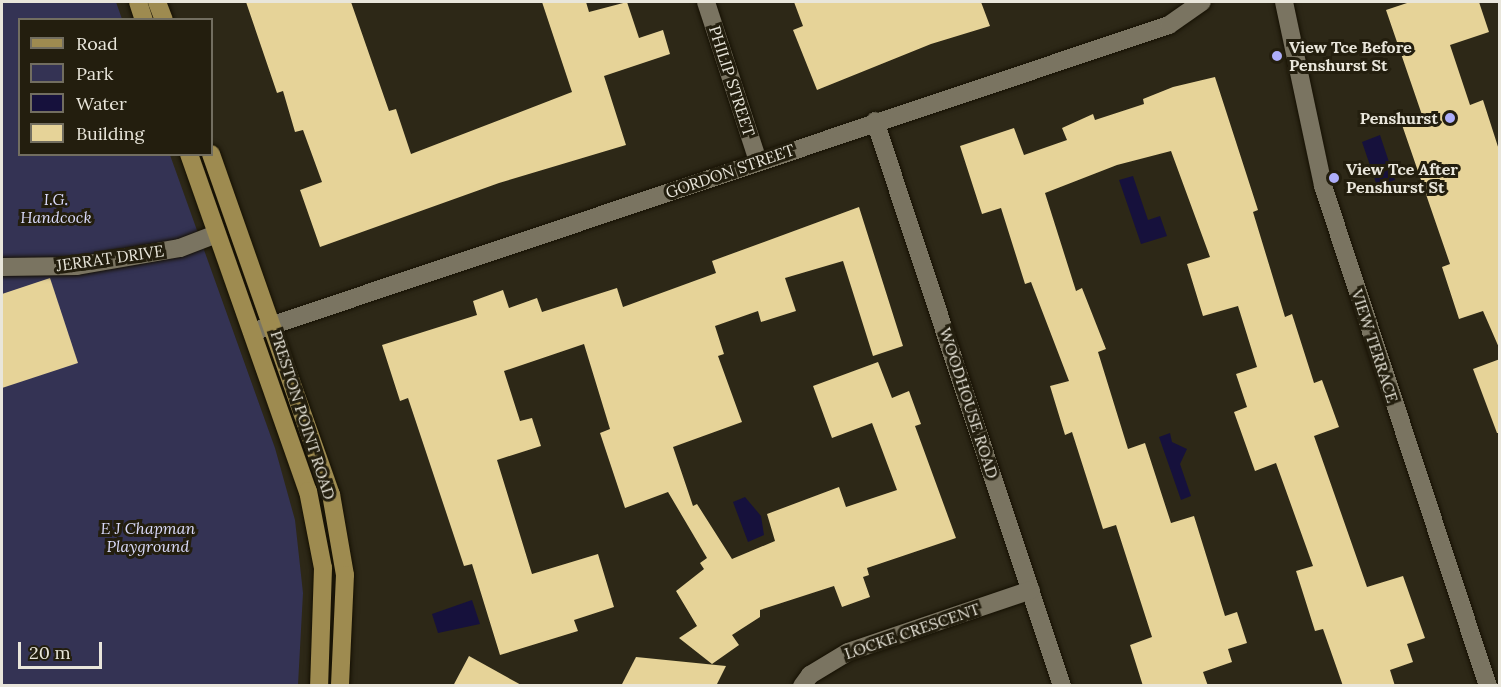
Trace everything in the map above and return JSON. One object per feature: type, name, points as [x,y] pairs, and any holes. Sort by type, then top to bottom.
[{"type":"main road","points":[[138,2],[143,18]]},
{"type":"main road","points":[[158,2],[163,18]]},
{"type":"main road","name":"PRESTON POINT ROAD","points":[[190,156],[308,491],[323,568],[319,686]]},
{"type":"main road","name":"PRESTON POINT ROAD","points":[[212,156],[273,324],[331,494],[345,575],[340,686]]},
{"type":"street","name":"PHILIP STREET","points":[[706,2],[758,161]]},
{"type":"street","name":"GORDON STREET","points":[[252,332],[875,121],[1169,25],[1202,2]]},
{"type":"street","name":"VIEW TERRACE","points":[[1284,2],[1323,186],[1488,686]]},
{"type":"street","name":"WOODHOUSE ROAD","points":[[875,121],[1062,686]]},
{"type":"street","name":"JERRAT DRIVE","points":[[2,267],[76,266],[180,248],[216,234]]},
{"type":"street","name":"LOCKE CRESCENT","points":[[802,686],[810,675],[848,652],[1030,590]]},
{"type":"green space","name":"E J Chapman Playground","points":[[2,2],[116,2],[122,18],[18,18],[18,156],[170,156],[275,448],[295,520],[303,593],[298,685],[2,685]]},
{"type":"water","points":[[1380,135],[1395,180],[1377,186],[1362,142]]},
{"type":"water","points":[[1133,176],[1148,220],[1160,216],[1167,236],[1141,244],[1119,180]]},
{"type":"water","points":[[1170,433],[1172,442],[1187,449],[1180,464],[1191,496],[1181,500],[1159,437]]},
{"type":"water","points":[[745,497],[761,516],[764,535],[748,542],[733,502]]},
{"type":"water","points":[[472,600],[480,624],[438,633],[432,614]]},
{"type":"building","points":[[246,2],[351,2],[389,111],[396,109],[411,154],[572,92],[542,2],[586,2],[589,12],[627,2],[639,38],[663,30],[670,54],[604,76],[626,145],[499,183],[320,247],[300,190],[322,182],[303,130],[295,132],[283,91],[277,93]]},
{"type":"building","points":[[794,2],[981,2],[990,26],[931,44],[817,90],[793,30],[803,26]]},
{"type":"building","points":[[1410,2],[1479,2],[1489,32],[1450,45],[1470,105],[1483,100],[1500,153],[1500,350],[1483,311],[1459,319],[1442,267],[1450,264],[1401,122],[1422,115],[1386,10]]},
{"type":"building","points":[[1215,77],[1258,210],[1253,212],[1285,317],[1292,314],[1314,383],[1322,380],[1339,427],[1314,436],[1367,587],[1403,576],[1425,638],[1407,644],[1413,662],[1390,670],[1395,686],[1343,686],[1323,629],[1315,631],[1296,571],[1313,566],[1276,463],[1255,471],[1234,412],[1247,407],[1236,374],[1257,367],[1238,306],[1203,316],[1187,264],[1210,257],[1171,151],[1117,165],[1045,193],[1076,291],[1082,288],[1106,349],[1098,352],[1128,449],[1145,443],[1171,523],[1194,516],[1225,616],[1237,612],[1247,643],[1228,649],[1232,662],[1203,672],[1208,686],[1143,686],[1130,645],[1152,637],[1116,525],[1103,529],[1072,432],[1065,435],[1050,386],[1069,381],[1031,282],[1025,284],[1001,208],[982,214],[960,146],[1014,128],[1024,155],[1067,140],[1062,128],[1093,114],[1095,120],[1144,104],[1143,99],[1173,87]]},
{"type":"building","points":[[859,207],[903,346],[873,356],[843,261],[785,278],[796,311],[761,322],[758,311],[715,326],[724,354],[718,356],[742,422],[673,447],[693,506],[697,504],[732,559],[775,541],[767,514],[839,487],[846,507],[897,490],[872,423],[832,438],[813,386],[878,362],[892,398],[909,391],[921,424],[915,426],[956,538],[867,568],[869,575],[863,577],[870,597],[842,607],[834,586],[760,610],[760,617],[732,635],[739,645],[712,664],[679,638],[697,626],[676,591],[704,569],[700,563],[707,558],[668,492],[625,508],[600,433],[610,429],[584,344],[504,371],[520,421],[532,418],[541,446],[497,460],[532,574],[598,554],[614,607],[574,620],[578,631],[500,655],[472,564],[464,566],[408,398],[400,401],[382,345],[477,315],[473,301],[503,290],[509,308],[537,298],[542,312],[617,288],[623,307],[716,273],[712,261]]},
{"type":"building","points":[[50,278],[78,363],[2,388],[2,294]]},
{"type":"building","points":[[1500,359],[1500,433],[1497,433],[1473,369]]},
{"type":"building","points":[[469,656],[523,686],[453,686]]},
{"type":"building","points":[[636,657],[726,666],[716,686],[621,686]]},
{"type":"place","name":"View Tce Before Penshurst St","points":[[1277,56]]},
{"type":"place","name":"Penshurst","points":[[1450,118]]},
{"type":"place","name":"View Tce After Penshurst St","points":[[1334,178]]},
{"type":"park label","name":"I.G. Handcock","points":[[56,208]]}]
